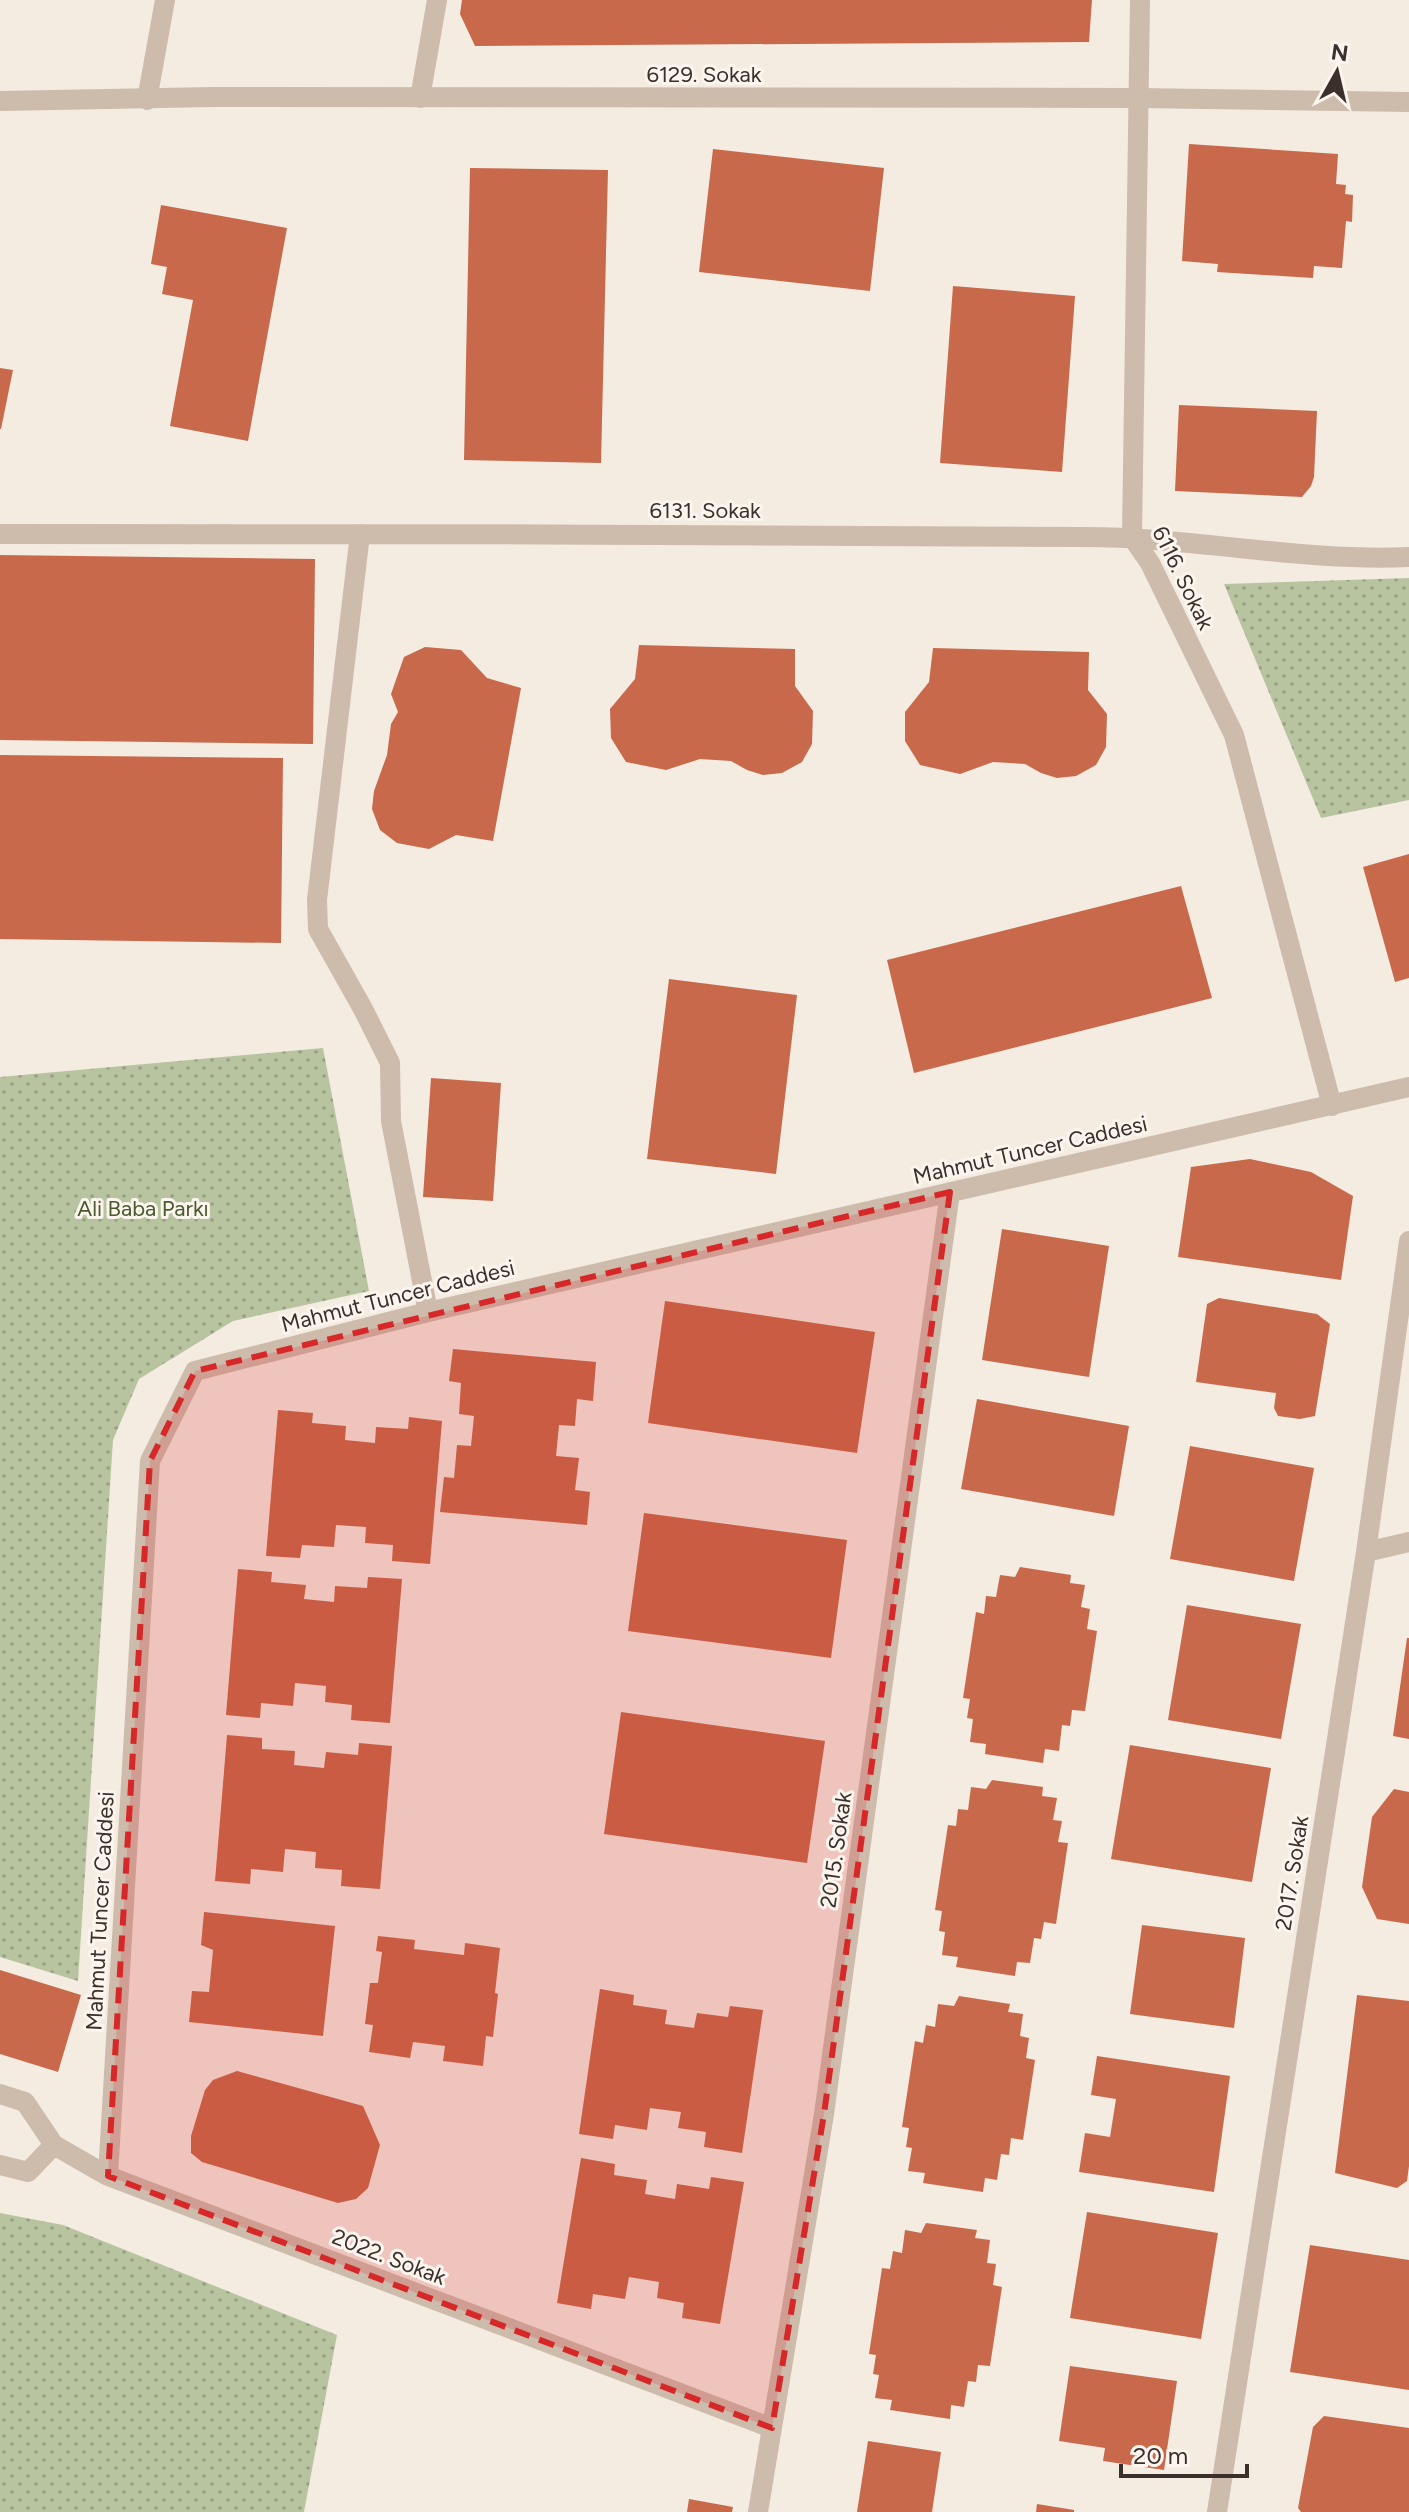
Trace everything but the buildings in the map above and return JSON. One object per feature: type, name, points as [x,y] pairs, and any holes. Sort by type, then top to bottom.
[{"type":"street","points":[[147,100],[165,0]]},
{"type":"street","points":[[420,98],[437,0]]},
{"type":"street","name":"6116. Sokak","points":[[1140,0],[1132,537],[1150,563],[1234,735],[1332,1106]]},
{"type":"street","name":"6129. Sokak","points":[[0,101],[213,97],[1139,98],[1409,102]]},
{"type":"street","name":"6131. Sokak","points":[[0,534],[1132,537],[1360,559],[1409,557]]},
{"type":"street","points":[[360,534],[317,900],[318,929],[390,1063],[391,1121],[428,1312]]},
{"type":"street","name":"Mahmut Tuncer Caddesi","points":[[108,2176],[150,1461],[195,1371],[428,1312],[1409,1087]]},
{"type":"street","name":"2015. Sokak","points":[[758,2512],[824,2114],[950,1192]]},
{"type":"street","name":"2017. Sokak","points":[[1217,2512],[1366,1552],[1409,1241]]},
{"type":"street","points":[[1366,1552],[1409,1542]]},
{"type":"street","points":[[0,2094],[25,2102],[54,2145],[28,2172],[0,2165]]},
{"type":"street","name":"2022. Sokak","points":[[54,2145],[108,2176],[772,2428]]},
{"type":"highlighted area","points":[[950,1192],[824,2114],[772,2428],[108,2176],[150,1461],[195,1371]]},
{"type":"green space","points":[[1409,578],[1409,800],[1321,818],[1224,584]]},
{"type":"green space","name":"Ali Baba Parkı","points":[[323,1048],[369,1291],[233,1321],[139,1379],[113,1440],[78,1981],[0,1957],[0,1077]]},
{"type":"green space","points":[[0,2213],[63,2225],[337,2335],[304,2512],[0,2512]]}]
